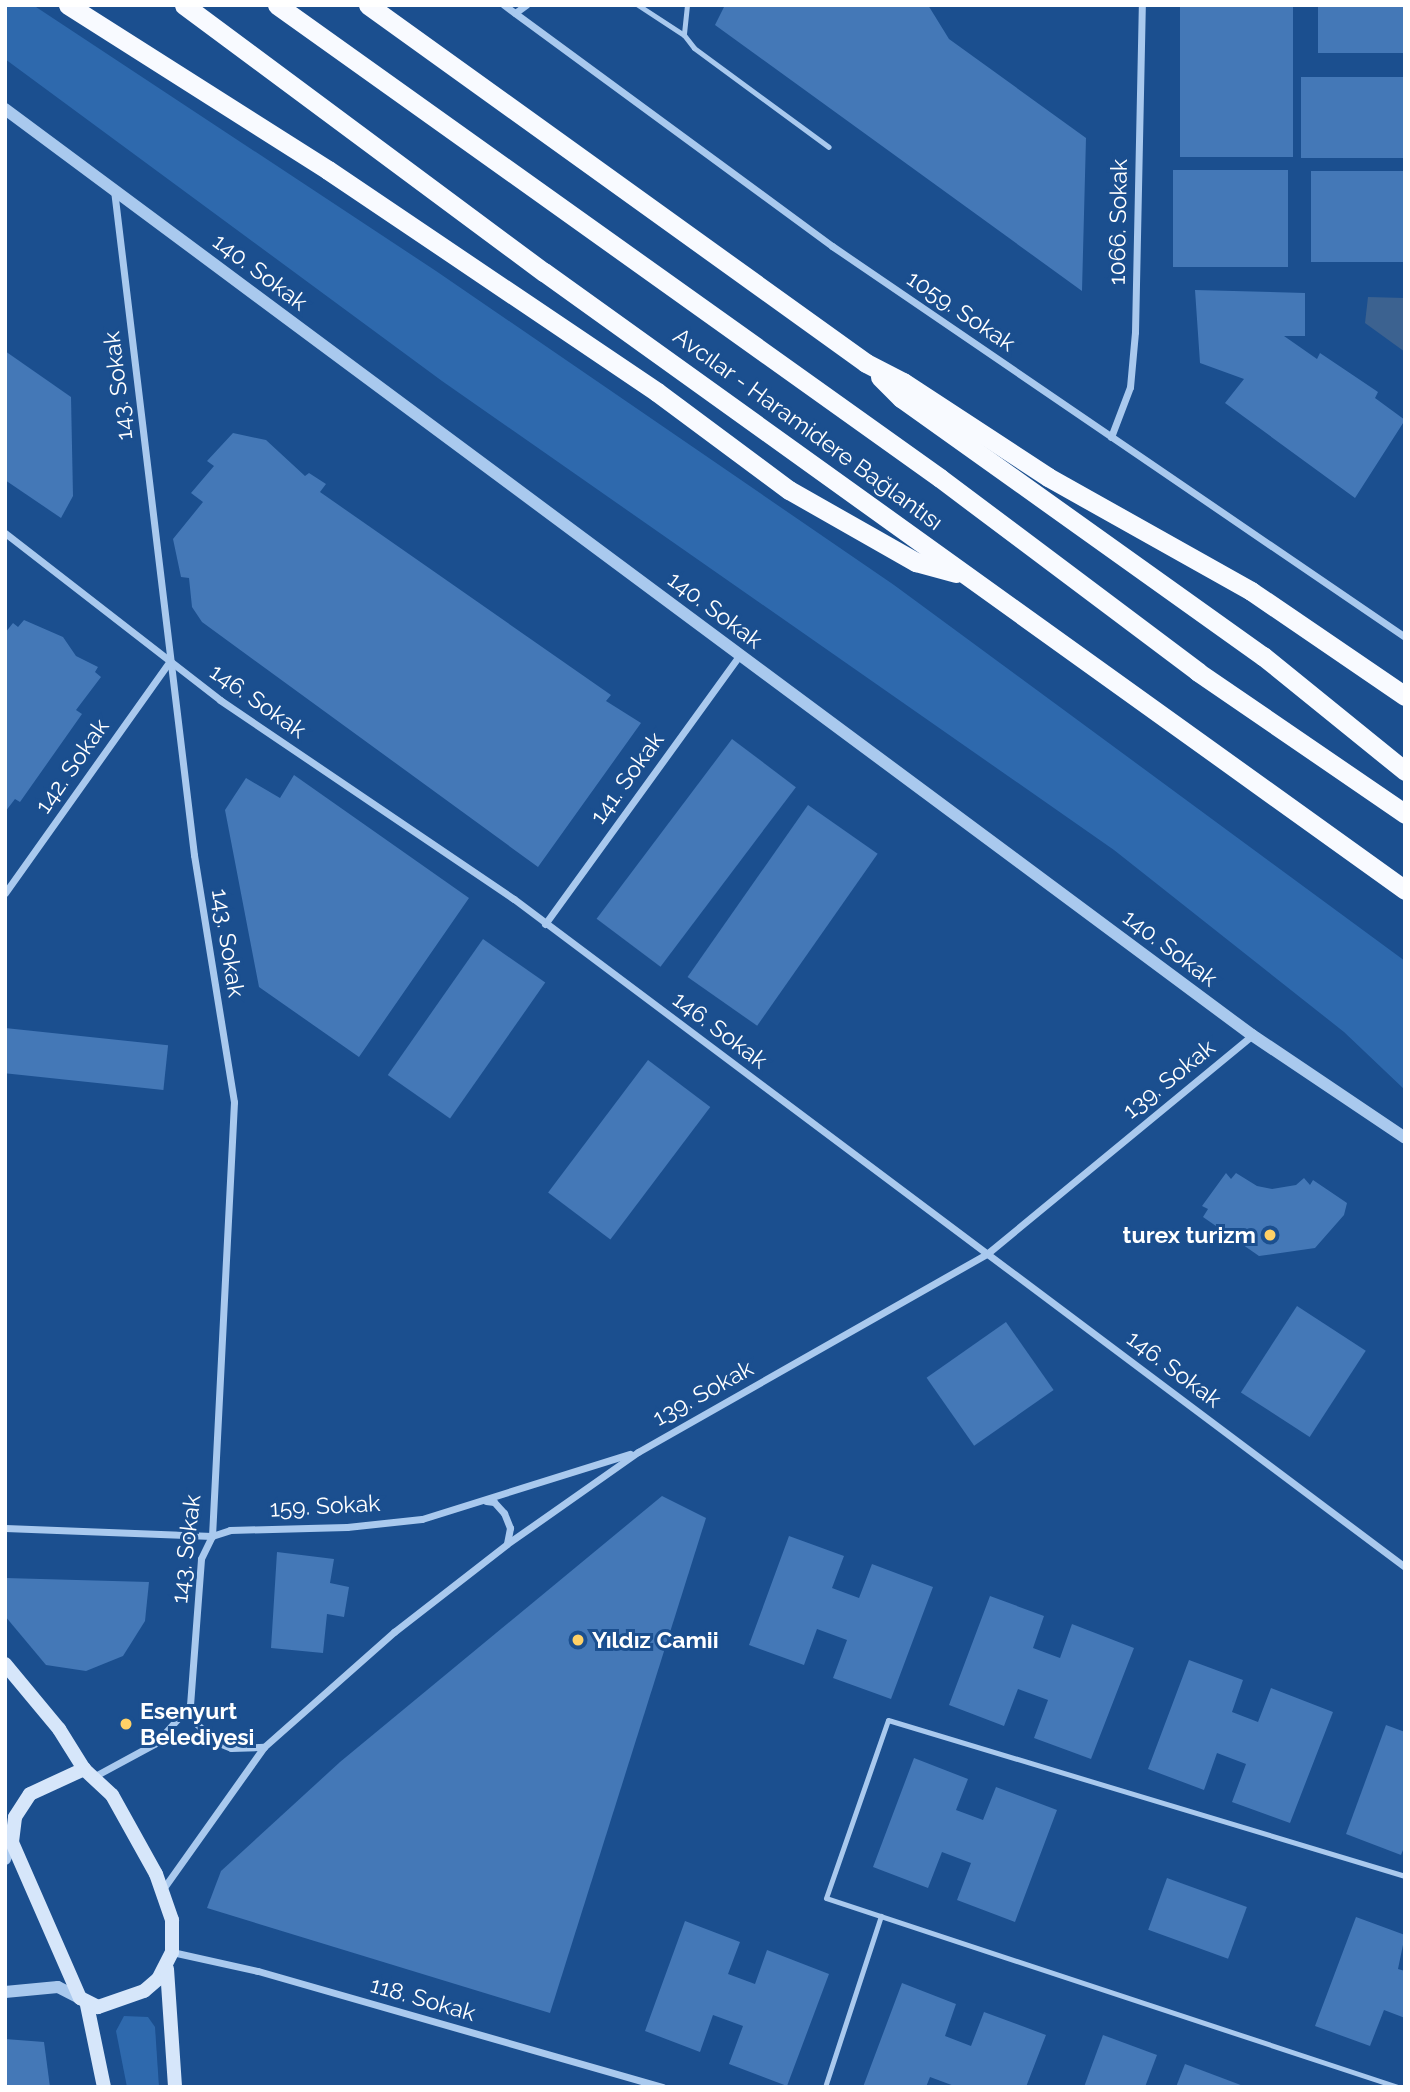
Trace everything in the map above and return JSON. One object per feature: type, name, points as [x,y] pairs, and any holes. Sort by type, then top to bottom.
[{"type":"highway","points":[[68,5],[328,170],[657,392],[789,490],[916,562],[971,577]]},
{"type":"highway","name":"Avcılar - Haramidere Bağlantısı","points":[[184,5],[544,272],[1405,890]]},
{"type":"highway","name":"Avcılar - Haramidere Bağlantısı","points":[[277,5],[940,478],[1198,672],[1405,814]]},
{"type":"highway","points":[[368,5],[866,363],[903,382],[1048,477],[1251,591],[1405,696]]},
{"type":"highway","points":[[866,363],[901,398],[1252,648],[1405,771]]},
{"type":"main road","points":[[5,1664],[59,1729],[90,1773],[112,1795],[162,1891],[172,1920],[172,1952],[167,1969],[175,2087]]},
{"type":"main road","points":[[90,1773],[71,1772],[30,1794],[15,1817],[12,1842],[83,2001],[104,2087]]},
{"type":"main road","points":[[5,1803],[15,1817]]},
{"type":"main road","points":[[83,2001],[98,2007],[144,1991],[167,1969]]},
{"type":"street","name":"1059. Sokak","points":[[503,5],[832,246],[1405,638]]},
{"type":"street","points":[[515,13],[526,5]]},
{"type":"street","name":"1066. Sokak","points":[[1111,437],[1130,387],[1135,332],[1142,5]]},
{"type":"street","name":"140. Sokak","points":[[5,108],[1252,1035],[1405,1138]]},
{"type":"street","name":"143. Sokak","points":[[114,189],[194,855],[234,1102],[212,1536],[201,1559],[190,1705]]},
{"type":"street","name":"146. Sokak","points":[[5,533],[220,699],[545,924],[1405,1567]]},
{"type":"street","name":"141. Sokak","points":[[545,924],[740,655]]},
{"type":"street","name":"142. Sokak","points":[[5,893],[171,661]]},
{"type":"street","name":"139. Sokak","points":[[162,1891],[264,1747],[394,1632],[507,1544],[638,1452],[988,1254],[1252,1035]]},
{"type":"street","name":"159. Sokak","points":[[5,1528],[212,1536],[230,1530],[347,1527],[422,1519],[638,1452]]},
{"type":"street","points":[[479,1500],[494,1502],[504,1513],[510,1528],[507,1544]]},
{"type":"street","points":[[90,1773],[156,1743],[190,1705],[197,1724],[214,1741],[231,1748],[264,1747]]},
{"type":"street","points":[[5,1859],[12,1842]]},
{"type":"street","name":"118. Sokak","points":[[172,1952],[258,1971],[663,2087]]},
{"type":"street","points":[[5,1992],[58,1987],[83,2001]]},
{"type":"lane","points":[[638,5],[684,35],[829,147]]},
{"type":"lane","points":[[684,35],[687,5]]},
{"type":"lane","points":[[1398,2087],[826,1898],[888,1720],[1405,1876]]},
{"type":"lane","points":[[825,2087],[881,1916]]},
{"type":"shaded area","points":[[5,5],[33,5],[436,271],[894,585],[1405,961],[1405,1090],[1344,1032],[1114,850],[442,381],[5,59]]},
{"type":"shaded area","points":[[1368,297],[1405,298],[1405,352],[1365,323]]},
{"type":"shaded area","points":[[124,2016],[148,2017],[155,2027],[159,2087],[127,2087],[116,2031]]},
{"type":"building","points":[[725,5],[928,5],[949,39],[1086,138],[1082,291],[715,25]]},
{"type":"building","points":[[1180,5],[1293,5],[1293,157],[1180,157]]},
{"type":"building","points":[[1318,5],[1405,5],[1405,53],[1318,53]]},
{"type":"building","points":[[1301,77],[1405,77],[1405,158],[1301,158]]},
{"type":"building","points":[[1173,170],[1288,170],[1288,267],[1173,267]]},
{"type":"building","points":[[1311,171],[1405,171],[1405,262],[1311,262]]},
{"type":"building","points":[[1195,290],[1305,293],[1305,336],[1284,336],[1317,359],[1320,353],[1378,392],[1375,398],[1405,420],[1355,498],[1225,403],[1244,379],[1200,363]]},
{"type":"building","points":[[5,351],[71,397],[73,496],[61,518],[5,480]]},
{"type":"building","points":[[233,433],[266,440],[305,476],[309,473],[326,484],[320,492],[611,695],[606,701],[641,723],[538,867],[202,622],[192,607],[189,578],[181,577],[173,539],[203,502],[191,493],[214,466],[207,461]]},
{"type":"building","points":[[24,620],[63,637],[76,656],[98,667],[95,672],[101,677],[76,710],[82,714],[20,802],[15,799],[5,812],[5,633],[13,623],[18,627]]},
{"type":"building","points":[[732,739],[796,787],[660,967],[597,919]]},
{"type":"building","points":[[294,775],[469,898],[359,1057],[259,987],[225,810],[246,778],[280,798]]},
{"type":"building","points":[[808,805],[878,854],[757,1026],[688,977]]},
{"type":"building","points":[[483,939],[545,983],[450,1119],[388,1075]]},
{"type":"building","points":[[5,1028],[168,1045],[163,1090],[5,1073]]},
{"type":"building","points":[[648,1060],[710,1107],[610,1240],[548,1193]]},
{"type":"building","points":[[1226,1173],[1231,1179],[1236,1173],[1257,1186],[1272,1189],[1296,1185],[1304,1178],[1310,1185],[1313,1180],[1347,1203],[1344,1215],[1315,1248],[1259,1256],[1203,1217],[1208,1209],[1202,1206]]},
{"type":"building","points":[[1297,1306],[1366,1351],[1310,1437],[1241,1392]]},
{"type":"building","points":[[1006,1322],[1054,1390],[974,1446],[927,1378]]},
{"type":"building","name":"Yıldız Camii","points":[[662,1496],[706,1518],[550,2013],[207,1908],[221,1871],[340,1762]]},
{"type":"building","points":[[789,1536],[844,1556],[832,1588],[859,1598],[872,1564],[933,1587],[891,1699],[833,1678],[847,1640],[817,1629],[804,1665],[749,1645]]},
{"type":"building","points":[[277,1552],[334,1559],[330,1583],[349,1587],[344,1617],[327,1614],[323,1653],[271,1648]]},
{"type":"building","points":[[5,1578],[149,1582],[145,1621],[123,1656],[86,1671],[46,1665],[5,1616]]},
{"type":"building","points":[[990,1596],[1044,1616],[1033,1648],[1060,1658],[1072,1624],[1134,1648],[1091,1759],[1034,1738],[1048,1700],[1018,1689],[1004,1726],[949,1705]]},
{"type":"building","points":[[1189,1660],[1243,1680],[1232,1712],[1258,1722],[1271,1688],[1333,1712],[1290,1823],[1232,1802],[1246,1764],[1217,1753],[1204,1790],[1148,1769]]},
{"type":"building","points":[[1386,1725],[1405,1732],[1405,1845],[1401,1855],[1346,1834]]},
{"type":"building","points":[[914,1758],[968,1779],[956,1810],[983,1820],[996,1787],[1057,1810],[1015,1922],[957,1900],[971,1863],[942,1852],[928,1888],[873,1867]]},
{"type":"building","points":[[1167,1878],[1247,1907],[1228,1959],[1148,1930]]},
{"type":"building","points":[[1356,1917],[1405,1935],[1398,1969],[1405,1971],[1405,2018],[1384,2010],[1370,2046],[1315,2026]]},
{"type":"building","points":[[685,1921],[740,1942],[728,1974],[755,1984],[767,1950],[829,1974],[787,2086],[729,2064],[743,2026],[713,2015],[700,2052],[645,2031]]},
{"type":"building","points":[[902,1983],[956,2004],[945,2036],[971,2046],[984,2012],[1046,2035],[1026,2087],[957,2087],[930,2077],[926,2087],[863,2087]]},
{"type":"building","points":[[1103,2035],[1157,2055],[1145,2087],[1084,2087]]},
{"type":"building","points":[[5,2039],[44,2042],[50,2087],[5,2087]]},
{"type":"building","points":[[1185,2064],[1246,2087],[1176,2087]]},
{"type":"place","name":"turex turizm","points":[[1270,1235]]},
{"type":"place","name":"Yıldız Camii","points":[[578,1640]]},
{"type":"place","name":"Esenyurt Belediyesi","points":[[126,1724]]}]
